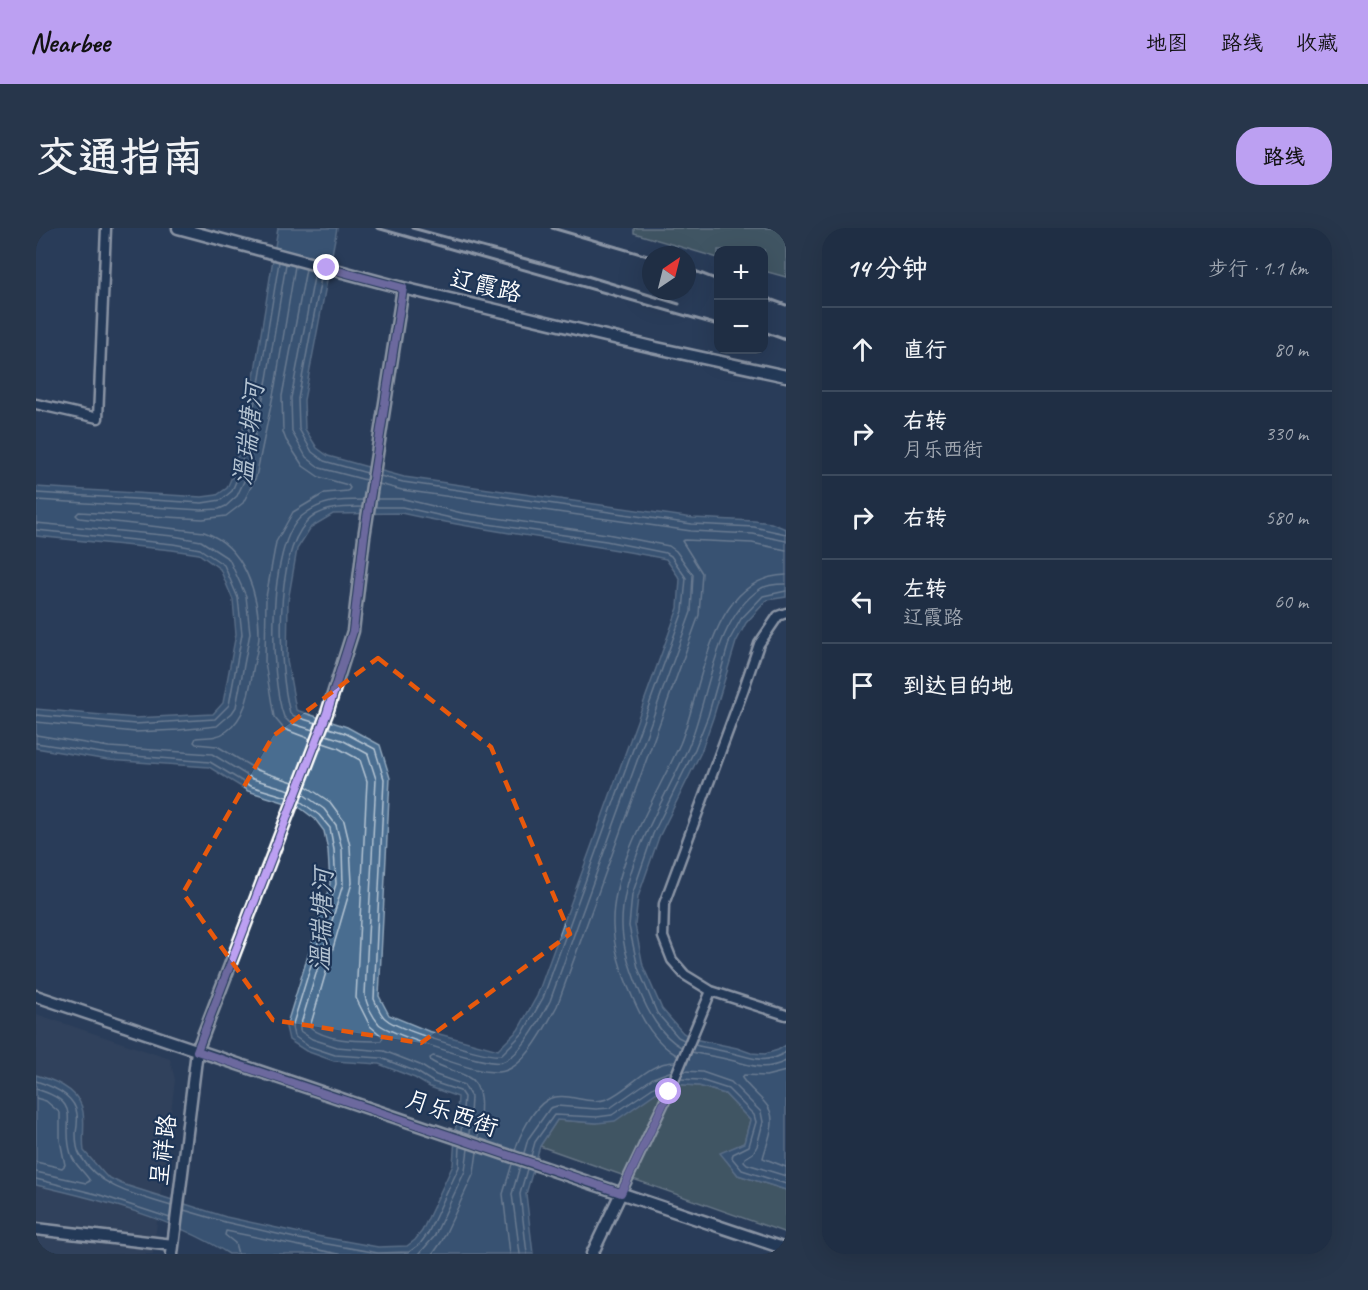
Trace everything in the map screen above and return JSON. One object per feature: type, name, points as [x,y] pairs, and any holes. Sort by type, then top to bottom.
[{"type":"street","points":[[36,404],[98,418],[106,228]]},
{"type":"street","name":"辽霞路","points":[[178,228],[403,288],[786,376]]},
{"type":"street","name":"呈祥路","points":[[172,1250],[197,1051],[327,713],[353,631],[364,537],[403,288]]},
{"type":"street","points":[[786,613],[778,616],[759,644],[664,904],[663,937],[672,960],[684,975],[711,991],[786,1014]]},
{"type":"street","points":[[592,1254],[669,1092],[711,991]]},
{"type":"street","name":"月乐西街","points":[[36,996],[786,1249]]},
{"type":"street","points":[[36,1229],[172,1250]]},
{"type":"highlighted area","points":[[378,658],[491,747],[570,934],[421,1043],[273,1020],[183,893],[273,736]]},
{"type":"shaded area","points":[[36,1014],[170,1059],[175,1080],[153,1254],[36,1254]]},
{"type":"green space","points":[[634,228],[786,228],[786,277],[768,272],[768,246],[714,246],[714,257],[696,251],[696,246],[678,246],[634,233]]},
{"type":"green space","points":[[672,1084],[699,1086],[725,1094],[750,1120],[744,1143],[721,1153],[738,1175],[786,1190],[786,1233],[540,1146],[557,1120],[597,1123]]},
{"type":"water","name":"温瑞塘河","points":[[278,228],[337,228],[304,400],[305,429],[317,448],[328,456],[404,477],[693,518],[771,523],[786,529],[786,597],[767,600],[746,623],[736,642],[701,752],[659,837],[638,897],[635,925],[643,966],[662,1009],[683,1033],[694,1039],[751,1053],[765,1054],[786,1045],[786,1190],[738,1175],[720,1153],[744,1143],[750,1120],[725,1094],[699,1086],[672,1084],[615,1121],[597,1123],[557,1120],[540,1146],[526,1194],[533,1254],[229,1254],[207,1241],[160,1220],[111,1204],[36,1185],[36,1075],[58,1083],[77,1098],[83,1112],[84,1151],[106,1176],[122,1184],[226,1217],[300,1233],[378,1247],[407,1246],[422,1231],[453,1165],[458,1097],[379,1064],[334,1061],[306,1051],[289,1040],[286,1027],[330,884],[328,850],[324,831],[315,819],[299,807],[248,791],[209,767],[108,760],[36,748],[36,709],[135,718],[213,714],[223,703],[236,634],[233,600],[220,569],[199,554],[36,536],[36,487],[202,497],[217,495],[227,488],[234,472],[254,377]],"holes":[[[401,513],[666,559],[680,579],[678,608],[537,996],[518,1030],[498,1050],[428,1031],[389,1015],[379,996],[390,778],[380,745],[347,727],[296,710],[287,661],[288,601],[297,549],[311,527],[333,514]]]},
{"type":"railway","points":[[377,228],[714,324]]},
{"type":"railway","points":[[412,228],[574,272],[679,304]]},
{"type":"railway","points":[[552,228],[642,254]]},
{"type":"railway","points":[[696,271],[714,278]]},
{"type":"railway","points":[[768,298],[786,305]]},
{"type":"railway","points":[[768,333],[786,340]]},
{"type":"route","points":[[327,268],[403,288],[364,537],[353,631],[327,713],[197,1051],[621,1193],[669,1092]]}]
